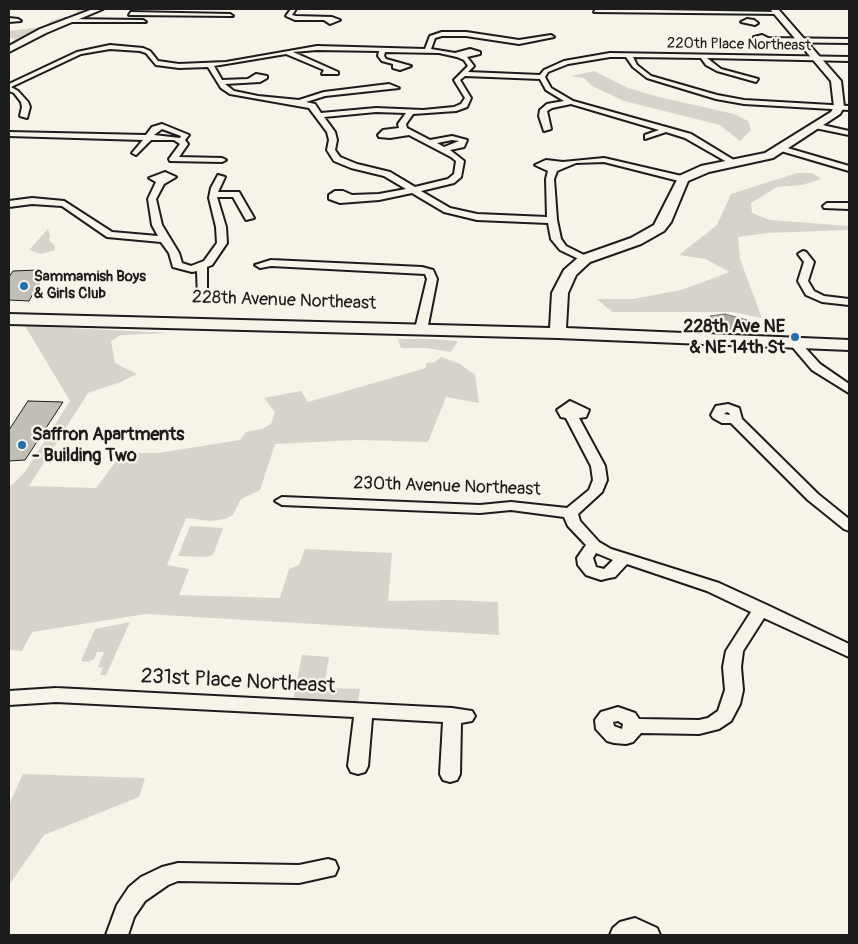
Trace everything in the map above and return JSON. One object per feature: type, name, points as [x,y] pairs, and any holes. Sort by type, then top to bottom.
[{"type":"street","points":[[9,49],[66,21],[99,9]]},
{"type":"street","points":[[294,9],[289,14],[291,17],[326,19]]},
{"type":"street","points":[[596,11],[779,17],[836,82],[844,107]]},
{"type":"street","points":[[131,14],[232,14],[226,21]]},
{"type":"street","points":[[9,20],[18,21]]},
{"type":"street","points":[[66,21],[152,22]]},
{"type":"street","points":[[754,22],[764,22]]},
{"type":"street","points":[[428,50],[432,37],[442,34],[466,34],[514,42],[533,42],[551,37]]},
{"type":"street","points":[[767,40],[849,41]]},
{"type":"street","points":[[9,88],[71,56],[90,50],[135,48],[148,52],[156,63],[211,66],[318,48],[428,50],[458,56],[471,66],[458,80],[468,98],[461,108],[468,113],[376,110],[319,116]]},
{"type":"street","points":[[383,49],[382,58],[396,65]]},
{"type":"street","points":[[286,52],[320,65],[328,71]]},
{"type":"street","points":[[628,55],[635,66],[649,77],[730,100],[844,107]]},
{"type":"street","name":"220th Place Northeast","points":[[542,77],[546,71],[572,60],[593,57],[628,55],[849,59]]},
{"type":"street","points":[[702,56],[708,64],[719,70],[756,80]]},
{"type":"street","points":[[211,66],[226,90],[239,95],[299,102],[312,106],[331,132],[333,140],[331,150],[337,159],[354,166],[387,174],[447,210],[478,217],[552,220]]},
{"type":"street","points":[[465,74],[542,77],[548,88],[571,102],[696,139],[734,164]]},
{"type":"street","points":[[220,82],[251,79]]},
{"type":"street","points":[[9,88],[16,92],[24,102],[26,107],[24,116]]},
{"type":"street","points":[[299,102],[324,94],[384,88]]},
{"type":"street","points":[[547,129],[543,116],[544,110],[550,106],[571,102]]},
{"type":"street","points":[[558,333],[560,293],[563,281],[568,273],[585,259],[636,240],[659,228],[664,222],[684,179],[705,169],[763,158],[784,148],[844,107]]},
{"type":"street","points":[[348,198],[379,197],[413,190],[451,181],[458,175],[460,161],[444,149],[406,131],[402,124],[411,112]]},
{"type":"street","points":[[136,154],[155,130],[162,126],[186,135],[179,140]]},
{"type":"street","points":[[818,126],[849,133]]},
{"type":"street","points":[[648,137],[666,129]]},
{"type":"street","points":[[9,134],[179,140],[184,144],[173,159],[222,160]]},
{"type":"street","points":[[430,142],[452,138],[463,140],[461,145],[444,149]]},
{"type":"street","points":[[784,148],[849,169]]},
{"type":"street","points":[[553,170],[539,164],[546,162],[562,164],[584,160],[615,161],[684,179]]},
{"type":"street","points":[[562,164],[553,170],[550,179],[552,220],[560,244],[585,259]]},
{"type":"street","points":[[160,181],[152,199],[157,225],[164,239],[174,252],[177,265],[192,269],[202,267],[208,263],[222,243],[222,227],[214,195],[221,177]]},
{"type":"street","points":[[214,195],[236,194],[249,218]]},
{"type":"street","points":[[9,204],[32,200],[64,204],[110,235],[164,239]]},
{"type":"street","points":[[827,206],[849,206]]},
{"type":"street","points":[[803,254],[808,262],[804,281],[806,288],[816,297],[831,301],[849,302]]},
{"type":"street","points":[[260,265],[271,263],[404,268],[429,272],[432,279],[422,325],[458,328],[467,332]]},
{"type":"street","points":[[202,267],[203,298]]},
{"type":"street","name":"228th Avenue Northeast","points":[[9,313],[538,328],[558,333]]},
{"type":"street","name":"228th Avenue Northeast","points":[[9,319],[558,333],[849,345]]},
{"type":"street","points":[[194,325],[208,320],[259,320]]},
{"type":"street","points":[[795,343],[816,367],[849,389]]},
{"type":"street","points":[[572,416],[574,424],[598,466],[600,480],[595,492],[570,513],[573,523],[594,545],[623,559],[691,579],[761,609],[849,651]]},
{"type":"street","points":[[735,419],[813,497],[849,526]]},
{"type":"street","name":"230th Avenue Northeast","points":[[282,501],[480,509],[511,506],[570,513]]},
{"type":"street","points":[[594,545],[585,558],[586,564],[591,571],[601,575],[610,573],[623,559]]},
{"type":"street","points":[[634,726],[666,728],[700,727],[713,724],[725,716],[731,704],[734,690],[732,659],[761,609]]},
{"type":"street","name":"231st Place Northeast","points":[[9,698],[56,695],[459,716],[450,774]]},
{"type":"street","points":[[358,766],[364,711]]},
{"type":"street","points":[[117,935],[125,912],[137,894],[148,884],[162,877],[178,872],[299,874],[328,868]]},
{"type":"street","points":[[621,935],[628,929],[635,928],[649,935]]},
{"type":"shaded area","points":[[76,9],[90,9],[44,27],[9,45],[15,39],[9,38],[9,31],[41,27],[53,20],[70,16],[77,12]]},
{"type":"shaded area","points":[[594,71],[628,88],[734,114],[748,121],[751,130],[740,141],[720,125],[624,101],[592,86],[584,78],[571,76]]},
{"type":"shaded area","points":[[797,173],[812,173],[821,179],[802,185],[777,187],[751,203],[752,213],[770,220],[849,226],[849,230],[767,233],[738,237],[740,259],[762,318],[732,312],[612,312],[597,299],[633,299],[681,290],[730,272],[705,259],[679,255],[717,225],[731,194]]},
{"type":"shaded area","points":[[48,229],[49,240],[55,246],[55,250],[41,254],[29,250]]},
{"type":"shaded area","points":[[725,314],[747,320],[749,326],[745,329],[718,329],[710,316]]},
{"type":"shaded area","points":[[25,326],[171,333],[121,335],[111,341],[115,363],[137,374],[121,382],[88,393],[29,486],[96,488],[120,456],[133,453],[158,453],[240,440],[246,432],[262,429],[271,424],[275,412],[264,398],[301,391],[308,402],[426,368],[426,363],[435,362],[441,357],[460,364],[475,375],[479,403],[446,397],[428,442],[358,440],[275,444],[260,490],[241,499],[233,515],[225,519],[211,521],[186,518],[167,565],[189,569],[179,595],[280,598],[289,569],[299,565],[305,549],[392,553],[388,601],[451,600],[498,602],[499,635],[146,614],[32,632],[22,651],[9,650],[9,485],[12,485],[25,472],[70,401]]},
{"type":"shaded area","points":[[398,339],[458,341],[451,352],[426,348],[401,348]]},
{"type":"shaded area","points":[[190,526],[223,528],[213,555],[205,557],[178,556]]},
{"type":"shaded area","points":[[130,622],[106,675],[100,675],[103,668],[98,667],[104,652],[97,652],[94,659],[88,662],[81,661],[95,629]]},
{"type":"shaded area","points":[[302,655],[329,657],[324,688],[360,689],[358,704],[293,701]]},
{"type":"shaded area","points":[[23,774],[145,778],[139,797],[44,835],[9,885],[9,805]]},
{"type":"building","name":"Sammamish Boys & Girls Club","points":[[38,270],[35,276],[44,275],[29,301],[9,300],[9,277],[13,271]]},
{"type":"building","name":"Saffron Apartments - Building Two","points":[[28,401],[63,402],[25,460],[9,461],[9,430]]},
{"type":"place","name":"Sammamish Boys & Girls Club","points":[[24,286]]},
{"type":"place","name":"228th Ave NE & NE 14th St","points":[[795,337]]},
{"type":"place","name":"Saffron Apartments - Building Two","points":[[22,445]]}]
